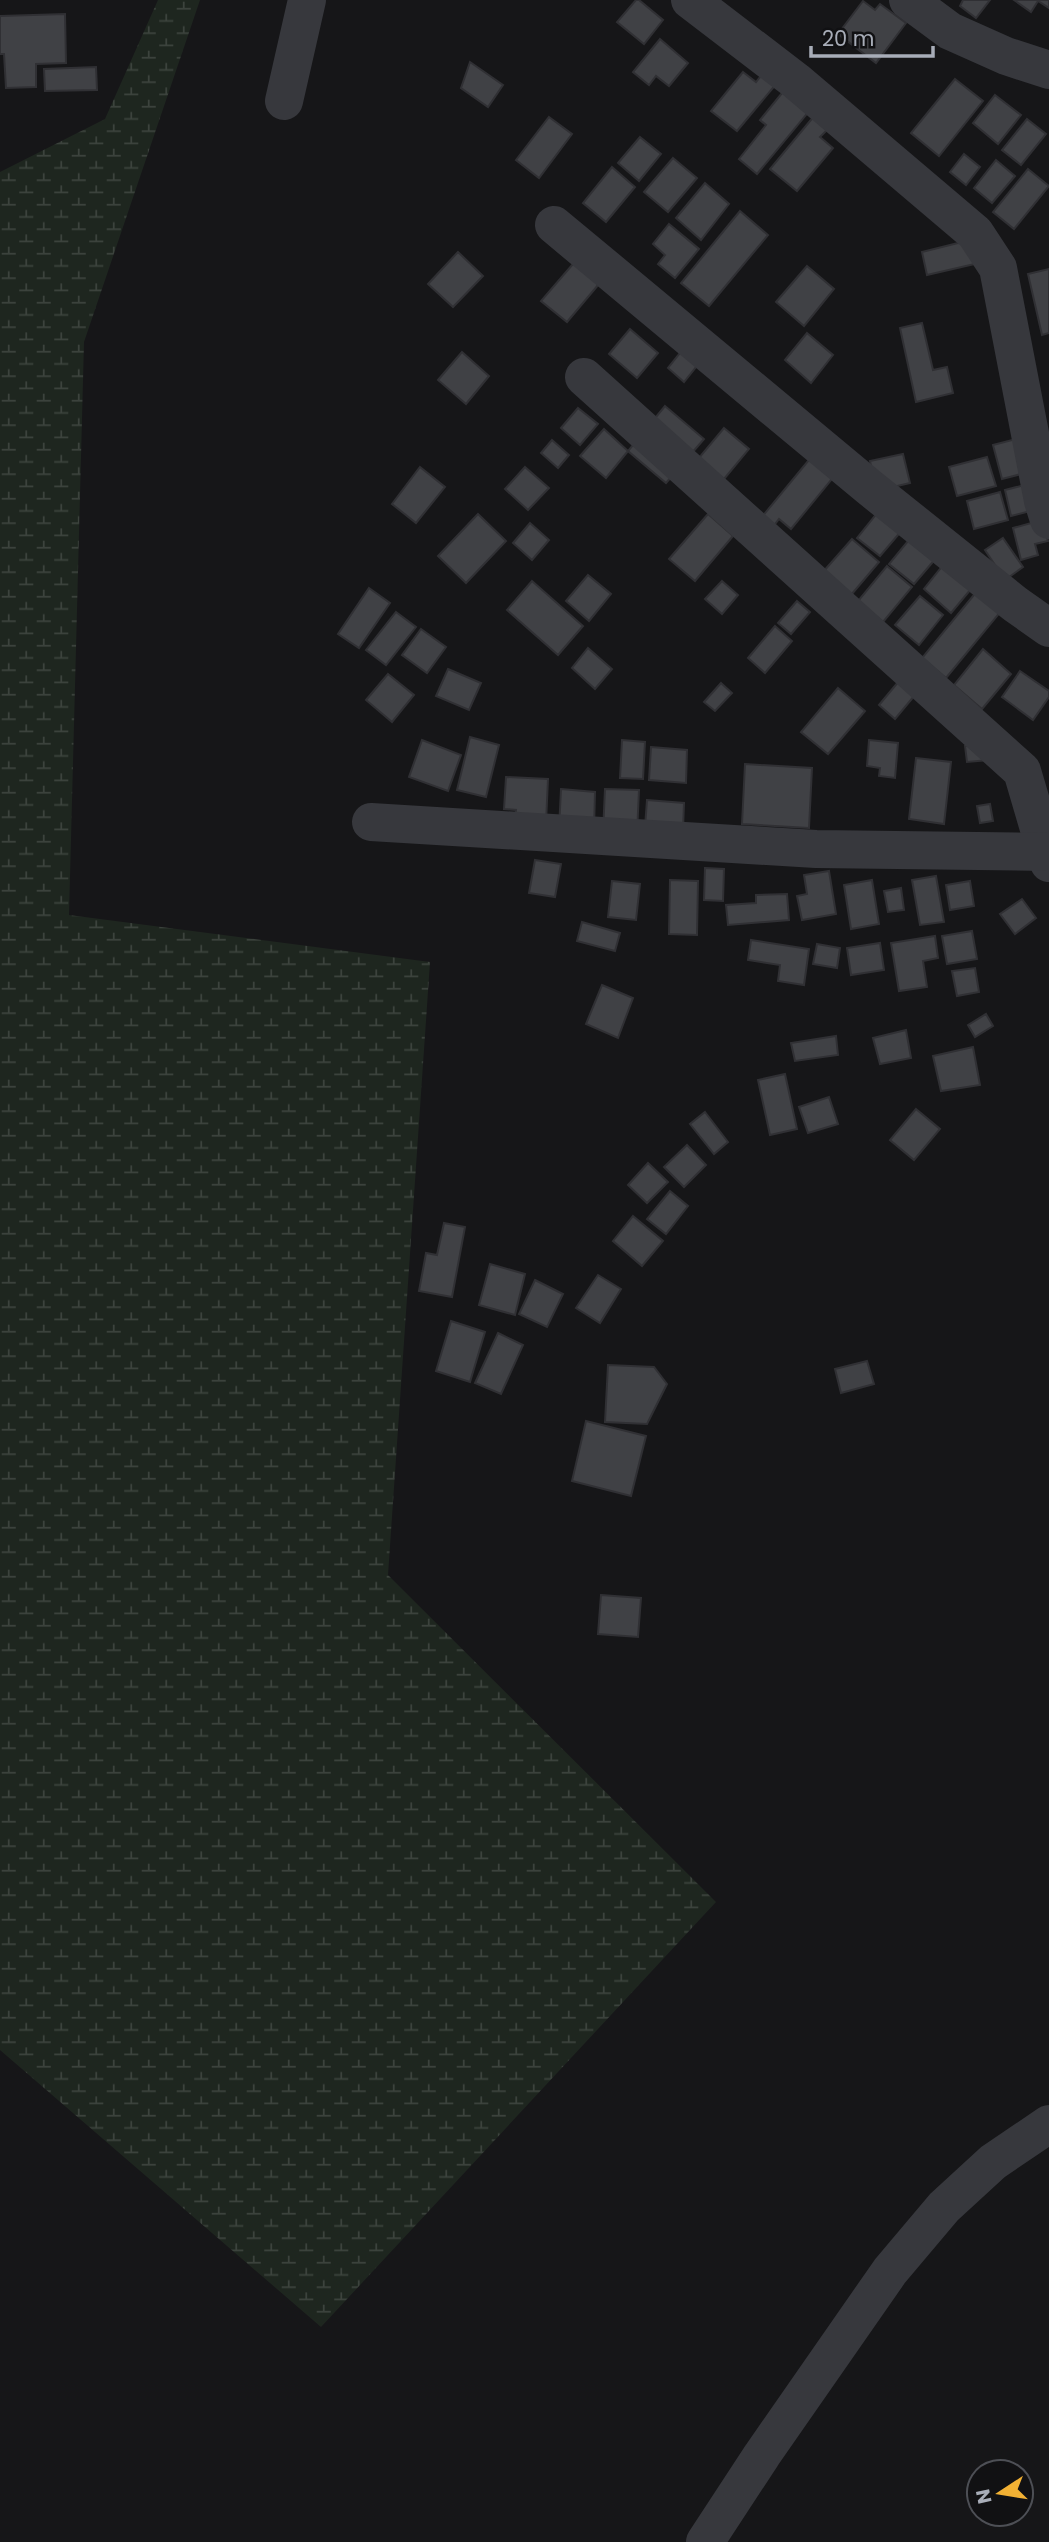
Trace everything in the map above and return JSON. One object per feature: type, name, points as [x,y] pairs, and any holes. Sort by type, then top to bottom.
[{"type":"street","points":[[284,101],[307,0]]},
{"type":"street","points":[[690,0],[796,80],[975,233],[998,268],[1043,501],[1049,520]]},
{"type":"street","points":[[908,0],[950,31],[1006,56],[1049,70]]},
{"type":"street","points":[[554,225],[869,486],[1015,604],[1049,628]]},
{"type":"street","points":[[371,822],[816,849],[1048,856],[1022,771],[584,377]]},
{"type":"street","points":[[705,2542],[890,2271],[944,2207],[993,2162],[1049,2124]]},
{"type":"green space","points":[[158,0],[200,0],[84,342],[69,915],[430,962],[388,1575],[716,1902],[321,2327],[0,2050],[0,172],[105,119]]},
{"type":"building","points":[[636,0],[663,20],[644,44],[617,22]]},
{"type":"building","points":[[963,0],[990,0],[976,18],[960,6]]},
{"type":"building","points":[[1014,0],[1049,0],[1049,8],[1038,1],[1031,12]]},
{"type":"building","points":[[863,1],[875,10],[880,4],[906,23],[876,63],[838,34]]},
{"type":"building","points":[[65,14],[66,63],[36,64],[36,87],[6,88],[4,54],[0,54],[0,16]]},
{"type":"building","points":[[660,39],[688,63],[669,86],[656,76],[649,85],[633,72]]},
{"type":"building","points":[[470,62],[503,85],[488,107],[461,88]]},
{"type":"building","points":[[96,67],[97,90],[45,91],[44,69]]},
{"type":"building","points":[[743,72],[756,82],[764,72],[777,83],[737,131],[711,111]]},
{"type":"building","points":[[955,79],[983,101],[939,156],[911,133]]},
{"type":"building","points":[[791,82],[816,103],[757,174],[739,159],[766,125],[760,120]]},
{"type":"building","points":[[995,95],[1021,115],[998,144],[973,123]]},
{"type":"building","points":[[815,115],[830,127],[820,137],[833,148],[797,191],[770,169]]},
{"type":"building","points":[[549,117],[572,134],[539,178],[516,160]]},
{"type":"building","points":[[1027,119],[1046,134],[1021,165],[1002,150]]},
{"type":"building","points":[[640,137],[661,154],[639,181],[618,163]]},
{"type":"building","points":[[964,154],[980,167],[966,185],[950,172]]},
{"type":"building","points":[[673,158],[697,178],[668,212],[644,192]]},
{"type":"building","points":[[996,160],[1015,176],[992,203],[974,188]]},
{"type":"building","points":[[612,167],[635,187],[606,222],[583,203]]},
{"type":"building","points":[[1028,169],[1049,186],[1014,229],[993,212]]},
{"type":"building","points":[[705,183],[729,204],[701,240],[676,218]]},
{"type":"building","points":[[740,211],[768,235],[709,306],[681,283]]},
{"type":"building","points":[[669,224],[699,249],[675,278],[658,264],[665,255],[653,244]]},
{"type":"building","points":[[974,239],[979,263],[927,275],[922,252]]},
{"type":"building","points":[[458,252],[483,276],[453,307],[428,284]]},
{"type":"building","points":[[579,257],[604,278],[567,322],[541,301]]},
{"type":"building","points":[[807,266],[834,289],[804,326],[776,302]]},
{"type":"building","points":[[1049,269],[1049,333],[1042,335],[1028,274]]},
{"type":"building","points":[[922,323],[933,370],[947,367],[953,393],[916,402],[900,328]]},
{"type":"building","points":[[630,329],[658,353],[637,378],[609,354]]},
{"type":"building","points":[[807,333],[833,355],[811,383],[785,360]]},
{"type":"building","points":[[688,343],[704,357],[684,382],[668,368]]},
{"type":"building","points":[[462,352],[489,376],[466,404],[438,380]]},
{"type":"building","points":[[665,406],[704,439],[666,483],[628,451]]},
{"type":"building","points":[[578,408],[598,424],[580,445],[561,428]]},
{"type":"building","points":[[724,428],[749,449],[724,479],[698,459]]},
{"type":"building","points":[[604,429],[628,451],[606,478],[580,456]]},
{"type":"building","points":[[1020,438],[1029,472],[1002,479],[993,445]]},
{"type":"building","points":[[552,440],[569,455],[558,468],[541,453]]},
{"type":"building","points":[[818,449],[841,468],[791,529],[779,519],[772,528],[761,518]]},
{"type":"building","points":[[903,454],[910,483],[876,491],[870,461]]},
{"type":"building","points":[[987,457],[996,486],[957,496],[949,467]]},
{"type":"building","points":[[420,467],[445,487],[416,523],[392,504]]},
{"type":"building","points":[[525,467],[549,488],[528,510],[505,489]]},
{"type":"building","points":[[1036,482],[1042,508],[1011,516],[1005,490]]},
{"type":"building","points":[[1000,492],[1008,520],[974,529],[967,501]]},
{"type":"building","points":[[886,502],[909,522],[880,556],[857,538]]},
{"type":"building","points":[[478,514],[506,541],[466,583],[438,556]]},
{"type":"building","points":[[708,514],[733,536],[695,581],[669,559]]},
{"type":"building","points":[[1042,520],[1048,541],[1035,544],[1038,555],[1021,560],[1013,528]]},
{"type":"building","points":[[530,523],[549,540],[532,560],[513,543]]},
{"type":"building","points":[[918,529],[943,550],[914,584],[889,564]]},
{"type":"building","points":[[1003,538],[1023,567],[1005,580],[985,550]]},
{"type":"building","points":[[852,539],[879,562],[851,595],[823,572]]},
{"type":"building","points":[[948,559],[976,583],[951,613],[924,589]]},
{"type":"building","points":[[887,566],[912,587],[883,622],[858,601]]},
{"type":"building","points":[[588,575],[611,594],[589,621],[566,601]]},
{"type":"building","points":[[532,581],[583,626],[558,655],[507,610]]},
{"type":"building","points":[[722,581],[738,595],[722,614],[705,599]]},
{"type":"building","points":[[369,588],[390,603],[359,648],[338,634]]},
{"type":"building","points":[[978,590],[1002,610],[946,678],[922,658]]},
{"type":"building","points":[[920,596],[943,615],[919,645],[895,625]]},
{"type":"building","points":[[797,601],[810,612],[791,634],[778,623]]},
{"type":"building","points":[[396,612],[416,627],[386,665],[366,650]]},
{"type":"building","points":[[775,626],[792,641],[765,673],[748,658]]},
{"type":"building","points":[[421,629],[446,647],[427,673],[402,655]]},
{"type":"building","points":[[588,648],[612,669],[595,689],[572,668]]},
{"type":"building","points":[[983,649],[1011,674],[982,709],[954,685]]},
{"type":"building","points":[[448,669],[481,683],[469,710],[436,696]]},
{"type":"building","points":[[1020,671],[1049,691],[1049,697],[1033,720],[1002,697]]},
{"type":"building","points":[[388,674],[414,695],[392,722],[366,700]]},
{"type":"building","points":[[904,675],[920,689],[895,719],[879,705]]},
{"type":"building","points":[[721,683],[732,693],[715,711],[704,702]]},
{"type":"building","points":[[838,688],[865,711],[828,754],[801,732]]},
{"type":"building","points":[[470,737],[499,745],[486,797],[457,790]]},
{"type":"building","points":[[422,740],[461,755],[448,791],[409,777]]},
{"type":"building","points":[[622,740],[645,742],[643,779],[620,778]]},
{"type":"building","points":[[869,740],[898,743],[895,778],[879,776],[880,768],[867,766]]},
{"type":"building","points":[[987,744],[989,760],[967,762],[965,746]]},
{"type":"building","points":[[651,747],[687,750],[686,783],[649,780]]},
{"type":"building","points":[[916,758],[951,762],[944,824],[909,819]]},
{"type":"building","points":[[745,764],[812,768],[809,828],[742,824]]},
{"type":"building","points":[[506,777],[548,779],[546,823],[515,821],[516,810],[504,809]]},
{"type":"building","points":[[561,789],[595,792],[594,830],[559,829]]},
{"type":"building","points":[[605,789],[639,790],[637,834],[603,832]]},
{"type":"building","points":[[647,800],[684,803],[683,830],[645,827]]},
{"type":"building","points":[[990,804],[993,821],[980,823],[977,806]]},
{"type":"building","points":[[535,860],[561,864],[555,897],[529,893]]},
{"type":"building","points":[[705,868],[724,869],[723,901],[704,900]]},
{"type":"building","points":[[829,871],[836,914],[802,920],[797,896],[807,894],[804,875]]},
{"type":"building","points":[[936,876],[944,922],[920,925],[912,880]]},
{"type":"building","points":[[670,880],[698,881],[697,935],[669,934]]},
{"type":"building","points":[[872,880],[879,924],[851,929],[844,885]]},
{"type":"building","points":[[612,881],[640,884],[636,920],[608,917]]},
{"type":"building","points":[[970,881],[974,906],[950,910],[946,885]]},
{"type":"building","points":[[901,888],[904,910],[888,912],[884,891]]},
{"type":"building","points":[[787,894],[789,920],[728,925],[726,905],[756,903],[756,895]]},
{"type":"building","points":[[1022,899],[1036,918],[1015,934],[1000,914]]},
{"type":"building","points":[[582,922],[620,933],[615,951],[577,941]]},
{"type":"building","points":[[972,931],[977,959],[947,964],[942,936]]},
{"type":"building","points":[[935,936],[938,958],[923,961],[927,987],[899,991],[891,943]]},
{"type":"building","points":[[751,940],[809,949],[804,985],[778,981],[780,965],[748,960]]},
{"type":"building","points":[[880,943],[884,970],[851,975],[847,948]]},
{"type":"building","points":[[817,944],[840,948],[837,968],[813,964]]},
{"type":"building","points":[[975,968],[979,992],[957,996],[952,971]]},
{"type":"building","points":[[602,985],[633,998],[618,1038],[586,1024]]},
{"type":"building","points":[[986,1014],[993,1026],[975,1037],[968,1025]]},
{"type":"building","points":[[906,1030],[911,1058],[880,1064],[873,1038]]},
{"type":"building","points":[[836,1036],[838,1055],[795,1061],[791,1043]]},
{"type":"building","points":[[973,1047],[980,1085],[941,1091],[933,1056]]},
{"type":"building","points":[[785,1074],[797,1129],[770,1135],[758,1080]]},
{"type":"building","points":[[829,1097],[838,1124],[808,1133],[799,1107]]},
{"type":"building","points":[[916,1109],[940,1129],[914,1160],[890,1140]]},
{"type":"building","points":[[705,1112],[728,1142],[714,1154],[690,1124]]},
{"type":"building","points":[[687,1145],[706,1165],[684,1187],[664,1167]]},
{"type":"building","points":[[648,1163],[668,1182],[647,1203],[628,1185]]},
{"type":"building","points":[[670,1191],[688,1206],[666,1234],[647,1219]]},
{"type":"building","points":[[633,1216],[663,1241],[642,1266],[613,1241]]},
{"type":"building","points":[[444,1223],[465,1227],[452,1297],[419,1291],[426,1253],[437,1255]]},
{"type":"building","points":[[490,1264],[525,1274],[515,1315],[479,1305]]},
{"type":"building","points":[[598,1275],[621,1289],[600,1323],[576,1308]]},
{"type":"building","points":[[535,1280],[563,1294],[547,1327],[519,1314]]},
{"type":"building","points":[[451,1321],[485,1332],[470,1382],[436,1371]]},
{"type":"building","points":[[498,1333],[523,1345],[501,1394],[475,1383]]},
{"type":"building","points":[[867,1361],[874,1384],[841,1393],[835,1369]]},
{"type":"building","points":[[608,1365],[654,1367],[667,1384],[647,1424],[605,1422]]},
{"type":"building","points":[[586,1421],[646,1436],[631,1496],[572,1481]]},
{"type":"building","points":[[601,1595],[641,1598],[638,1637],[598,1634]]}]
